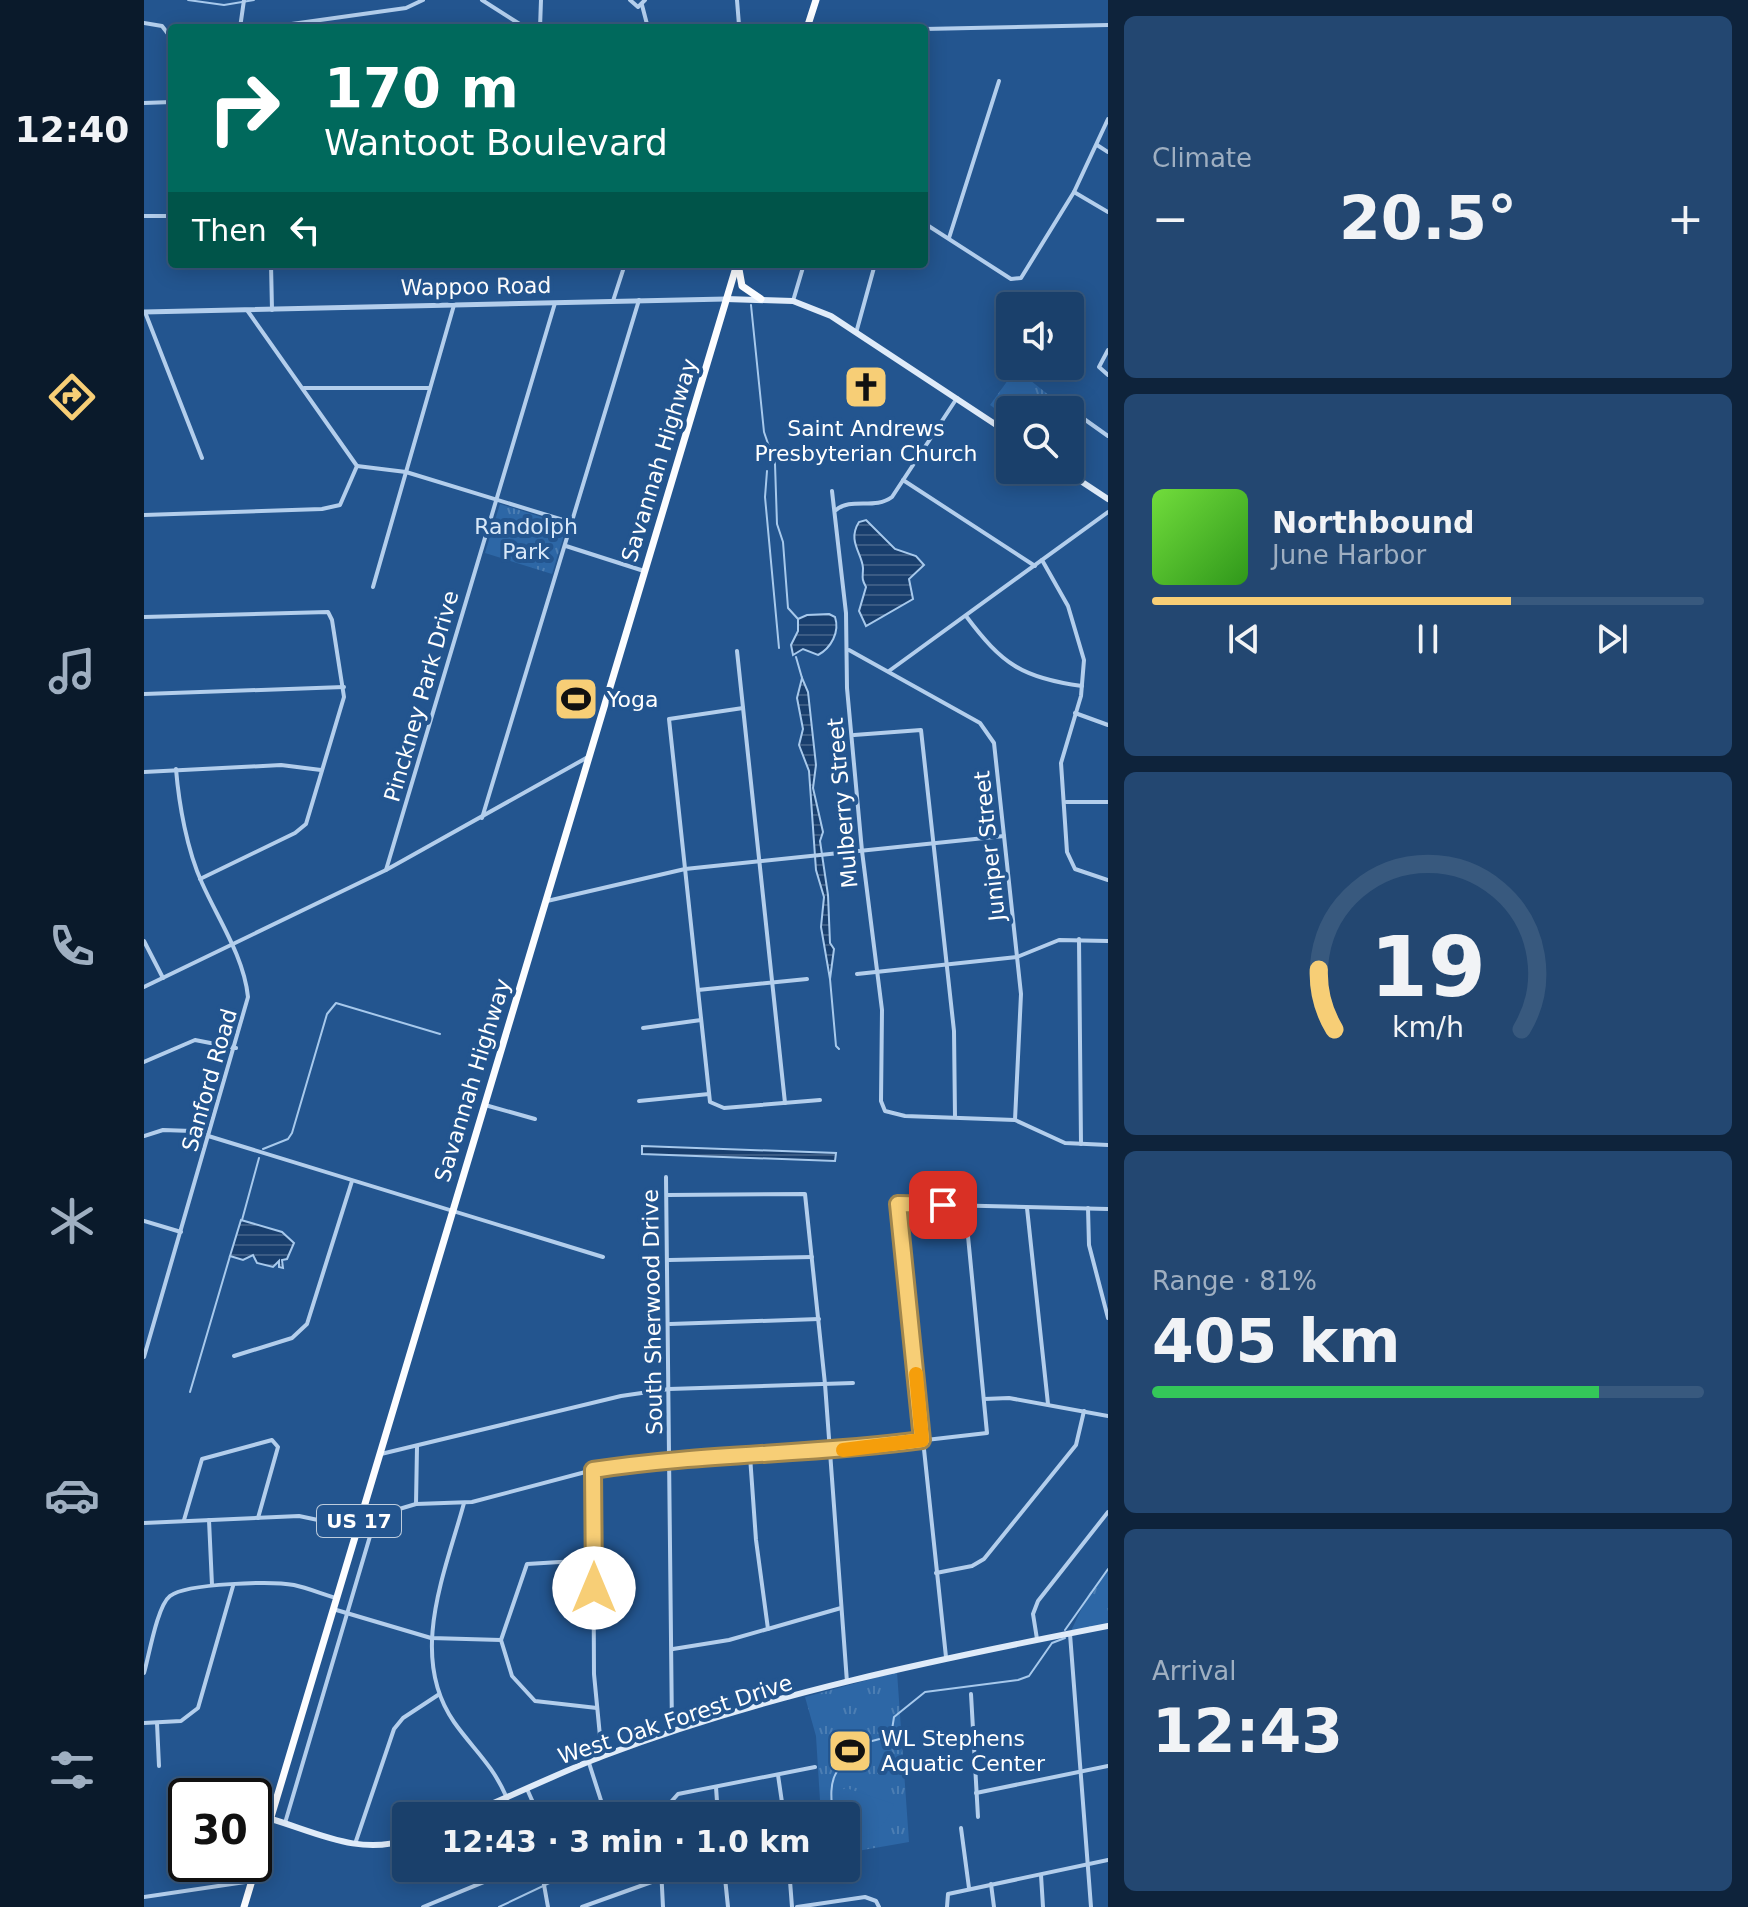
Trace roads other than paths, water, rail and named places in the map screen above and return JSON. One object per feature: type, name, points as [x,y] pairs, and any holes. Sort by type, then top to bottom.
[{"type":"highway","points":[[810,24],[816,0]]},
{"type":"highway","name":"Savannah Highway","points":[[272,1816],[736,268]]},
{"type":"highway","points":[[738,268],[742,286],[761,299]]},
{"type":"highway","name":"Savannah Highway","points":[[244,1907],[252,1882]]},
{"type":"main road","name":"Wappoo Road","points":[[726,299],[793,301],[831,316],[996,424]]},
{"type":"main road","points":[[1084,482],[1107,496]]},
{"type":"main road","name":"West Oak Forest Drive","points":[[499,1802],[602,1757],[672,1733],[847,1682],[946,1657],[1108,1626]]},
{"type":"main road","points":[[272,1819],[355,1844],[379,1846],[392,1843]]},
{"type":"street","points":[[241,24],[244,0]]},
{"type":"street","points":[[292,24],[406,8],[423,0]]},
{"type":"street","points":[[482,0],[520,24]]},
{"type":"street","points":[[540,24],[541,0]]},
{"type":"street","points":[[630,0],[635,7],[644,3],[647,24]]},
{"type":"street","points":[[737,0],[739,24]]},
{"type":"street","points":[[144,23],[162,26],[168,34]]},
{"type":"street","points":[[928,29],[1108,25]]},
{"type":"street","points":[[949,238],[999,81]]},
{"type":"street","points":[[144,103],[168,102]]},
{"type":"street","points":[[928,225],[1017,280],[1074,192],[1108,119]]},
{"type":"street","points":[[1097,145],[1108,152]]},
{"type":"street","points":[[1074,192],[1108,212]]},
{"type":"street","points":[[144,216],[168,216]]},
{"type":"street","points":[[271,268],[272,310]]},
{"type":"street","points":[[613,301],[624,268]]},
{"type":"street","points":[[793,301],[803,268]]},
{"type":"street","points":[[856,333],[874,268]]},
{"type":"street","name":"Wappoo Road","points":[[144,312],[726,299]]},
{"type":"street","points":[[482,818],[639,300]]},
{"type":"street","name":"Pinckney Park Drive","points":[[386,870],[555,303]]},
{"type":"street","points":[[373,587],[454,304]]},
{"type":"street","points":[[247,310],[357,466],[406,472],[573,523]]},
{"type":"street","points":[[144,312],[202,458]]},
{"type":"street","points":[[1108,350],[1099,367],[1108,375]]},
{"type":"street","points":[[304,388],[430,388]]},
{"type":"street","points":[[834,512],[845,505],[883,503],[903,480],[957,398]]},
{"type":"street","points":[[1084,419],[1108,436]]},
{"type":"street","points":[[144,515],[340,505],[348,493],[357,466]]},
{"type":"street","points":[[903,480],[1035,566]]},
{"type":"street","name":"Mulberry Street","points":[[832,491],[849,650],[847,688],[862,851],[882,1010],[881,1101],[885,1111],[905,1116],[955,1117]]},
{"type":"street","points":[[889,671],[1108,512]]},
{"type":"street","points":[[566,546],[645,572]]},
{"type":"street","points":[[1042,560],[1068,606],[1084,660],[1083,687],[1061,756],[1067,852],[1071,864],[1082,873],[1108,880]]},
{"type":"street","points":[[144,617],[328,612],[344,687],[303,828],[200,879]]},
{"type":"street","points":[[966,616],[987,644],[1033,678],[1083,687]]},
{"type":"street","name":"Juniper Street","points":[[849,650],[987,730],[994,743],[1021,994],[1015,1120]]},
{"type":"street","points":[[737,651],[785,1103]]},
{"type":"street","points":[[144,694],[344,687]]},
{"type":"street","points":[[743,708],[669,719],[709,1094],[715,1107],[820,1100]]},
{"type":"street","points":[[1075,713],[1108,725]]},
{"type":"street","points":[[853,735],[921,730],[954,1031],[955,1117],[1015,1120],[1052,1138],[1108,1145]]},
{"type":"street","points":[[144,987],[386,870],[588,757]]},
{"type":"street","points":[[144,772],[281,765],[322,771]]},
{"type":"street","name":"Sanford Road","points":[[144,1357],[236,1048],[248,997],[245,978],[200,879],[178,793],[176,769]]},
{"type":"street","points":[[1066,802],[1108,802]]},
{"type":"street","points":[[545,902],[685,869],[1004,836]]},
{"type":"street","points":[[1079,939],[1081,1144]]},
{"type":"street","points":[[857,974],[1017,957],[1031,954],[1059,940],[1108,941]]},
{"type":"street","points":[[144,941],[163,978]]},
{"type":"street","points":[[698,990],[807,979]]},
{"type":"street","points":[[643,1028],[701,1020]]},
{"type":"street","points":[[144,1062],[195,1040],[236,1048]]},
{"type":"street","points":[[639,1101],[709,1094]]},
{"type":"street","points":[[483,1104],[535,1119]]},
{"type":"street","points":[[144,1136],[176,1129],[210,1137],[603,1257]]},
{"type":"street","name":"South Sherwood Drive","points":[[666,1177],[670,1324],[672,1733]]},
{"type":"street","points":[[234,1356],[292,1338],[307,1324],[352,1181]]},
{"type":"street","points":[[667,1195],[805,1194],[825,1384],[847,1682]]},
{"type":"street","points":[[946,1657],[898,1204],[1108,1209]]},
{"type":"street","points":[[144,1523],[299,1516],[358,1524],[416,1504],[464,1503],[593,1470],[670,1458],[830,1451],[987,1433],[965,1205]]},
{"type":"street","points":[[1027,1208],[1048,1404]]},
{"type":"street","points":[[1088,1208],[1089,1245],[1108,1318]]},
{"type":"street","points":[[144,1221],[181,1232]]},
{"type":"street","points":[[669,1260],[812,1257]]},
{"type":"street","points":[[1103,1297],[1108,1293]]},
{"type":"street","points":[[670,1324],[819,1319]]},
{"type":"street","points":[[379,1454],[621,1396],[669,1389],[853,1383]]},
{"type":"street","points":[[984,1399],[1009,1398],[1108,1416]]},
{"type":"street","points":[[936,1573],[972,1566],[984,1559],[1076,1445],[1084,1411]]},
{"type":"street","points":[[184,1520],[202,1459],[272,1440],[278,1447],[258,1518]]},
{"type":"street","points":[[416,1504],[417,1447]]},
{"type":"street","points":[[750,1456],[756,1540],[768,1629]]},
{"type":"street","points":[[593,1470],[597,1708],[602,1757]]},
{"type":"street","points":[[464,1503],[431,1638],[431,1666],[439,1695],[454,1722],[494,1770],[507,1799]]},
{"type":"street","points":[[1037,1639],[1033,1614],[1038,1601],[1108,1512]]},
{"type":"street","points":[[285,1823],[376,1516]]},
{"type":"street","points":[[209,1520],[212,1587]]},
{"type":"street","points":[[593,1560],[527,1564],[501,1640],[512,1676],[535,1701],[597,1708]]},
{"type":"street","points":[[144,1673],[172,1594],[212,1587],[285,1584],[336,1598]]},
{"type":"street","points":[[144,1723],[181,1721],[198,1708],[233,1586]]},
{"type":"street","points":[[673,1649],[768,1629],[841,1608]]},
{"type":"street","points":[[333,1609],[431,1638],[501,1640]]},
{"type":"street","points":[[1070,1633],[1091,1907]]},
{"type":"street","points":[[971,1694],[978,1817]]},
{"type":"street","points":[[355,1844],[394,1729],[403,1718],[439,1695]]},
{"type":"street","points":[[157,1723],[159,1766]]},
{"type":"street","points":[[589,1763],[602,1802]]},
{"type":"street","points":[[976,1793],[1108,1766]]},
{"type":"street","points":[[671,1802],[678,1794],[815,1767]]},
{"type":"street","points":[[778,1774],[782,1802]]},
{"type":"street","points":[[716,1787],[717,1802]]},
{"type":"street","points":[[527,1789],[533,1802]]},
{"type":"street","points":[[961,1828],[969,1888]]},
{"type":"street","points":[[946,1904],[948,1894],[969,1888],[1108,1860]]},
{"type":"street","points":[[1041,1875],[1043,1907]]},
{"type":"street","points":[[144,1897],[245,1882]]},
{"type":"street","points":[[423,1907],[484,1882]]},
{"type":"street","points":[[544,1882],[548,1907]]},
{"type":"street","points":[[582,1907],[651,1882]]},
{"type":"street","points":[[660,1882],[663,1907]]},
{"type":"street","points":[[725,1882],[728,1907]]},
{"type":"street","points":[[791,1882],[795,1907],[865,1897],[876,1901],[879,1907]]},
{"type":"street","points":[[991,1884],[994,1907]]},
{"type":"street","points":[[599,1900],[599,1907]]},
{"type":"waterway","points":[[188,0],[224,5],[254,0]]},
{"type":"waterway","points":[[751,305],[764,432],[775,464],[777,524],[783,542],[788,608],[798,619]]},
{"type":"waterway","points":[[767,471],[765,497],[779,648]]},
{"type":"waterway","points":[[796,657],[802,678]]},
{"type":"waterway","points":[[830,979],[836,1046],[839,1049]]},
{"type":"waterway","points":[[263,1149],[288,1139],[292,1133],[327,1014],[336,1003],[440,1034]]},
{"type":"waterway","points":[[242,1220],[259,1158]]},
{"type":"waterway","points":[[190,1392],[230,1256]]},
{"type":"waterway","points":[[1065,1630],[1108,1569]]},
{"type":"waterway","points":[[872,1741],[891,1736],[894,1717],[925,1692],[1029,1676],[1052,1643],[1065,1638]]},
{"type":"waterway","points":[[832,1802],[835,1775],[846,1761],[866,1746]]},
{"type":"waterway","points":[[499,1907],[552,1882]]},
{"type":"place","name":"Saint Andrews Presbyterian Church","points":[[866,387]]},
{"type":"place","name":"Yoga","points":[[576,699]]},
{"type":"place","name":"WL Stephens Aquatic Center","points":[[850,1751]]},
{"type":"park label","name":"Randolph Park","points":[[526,538]]}]
